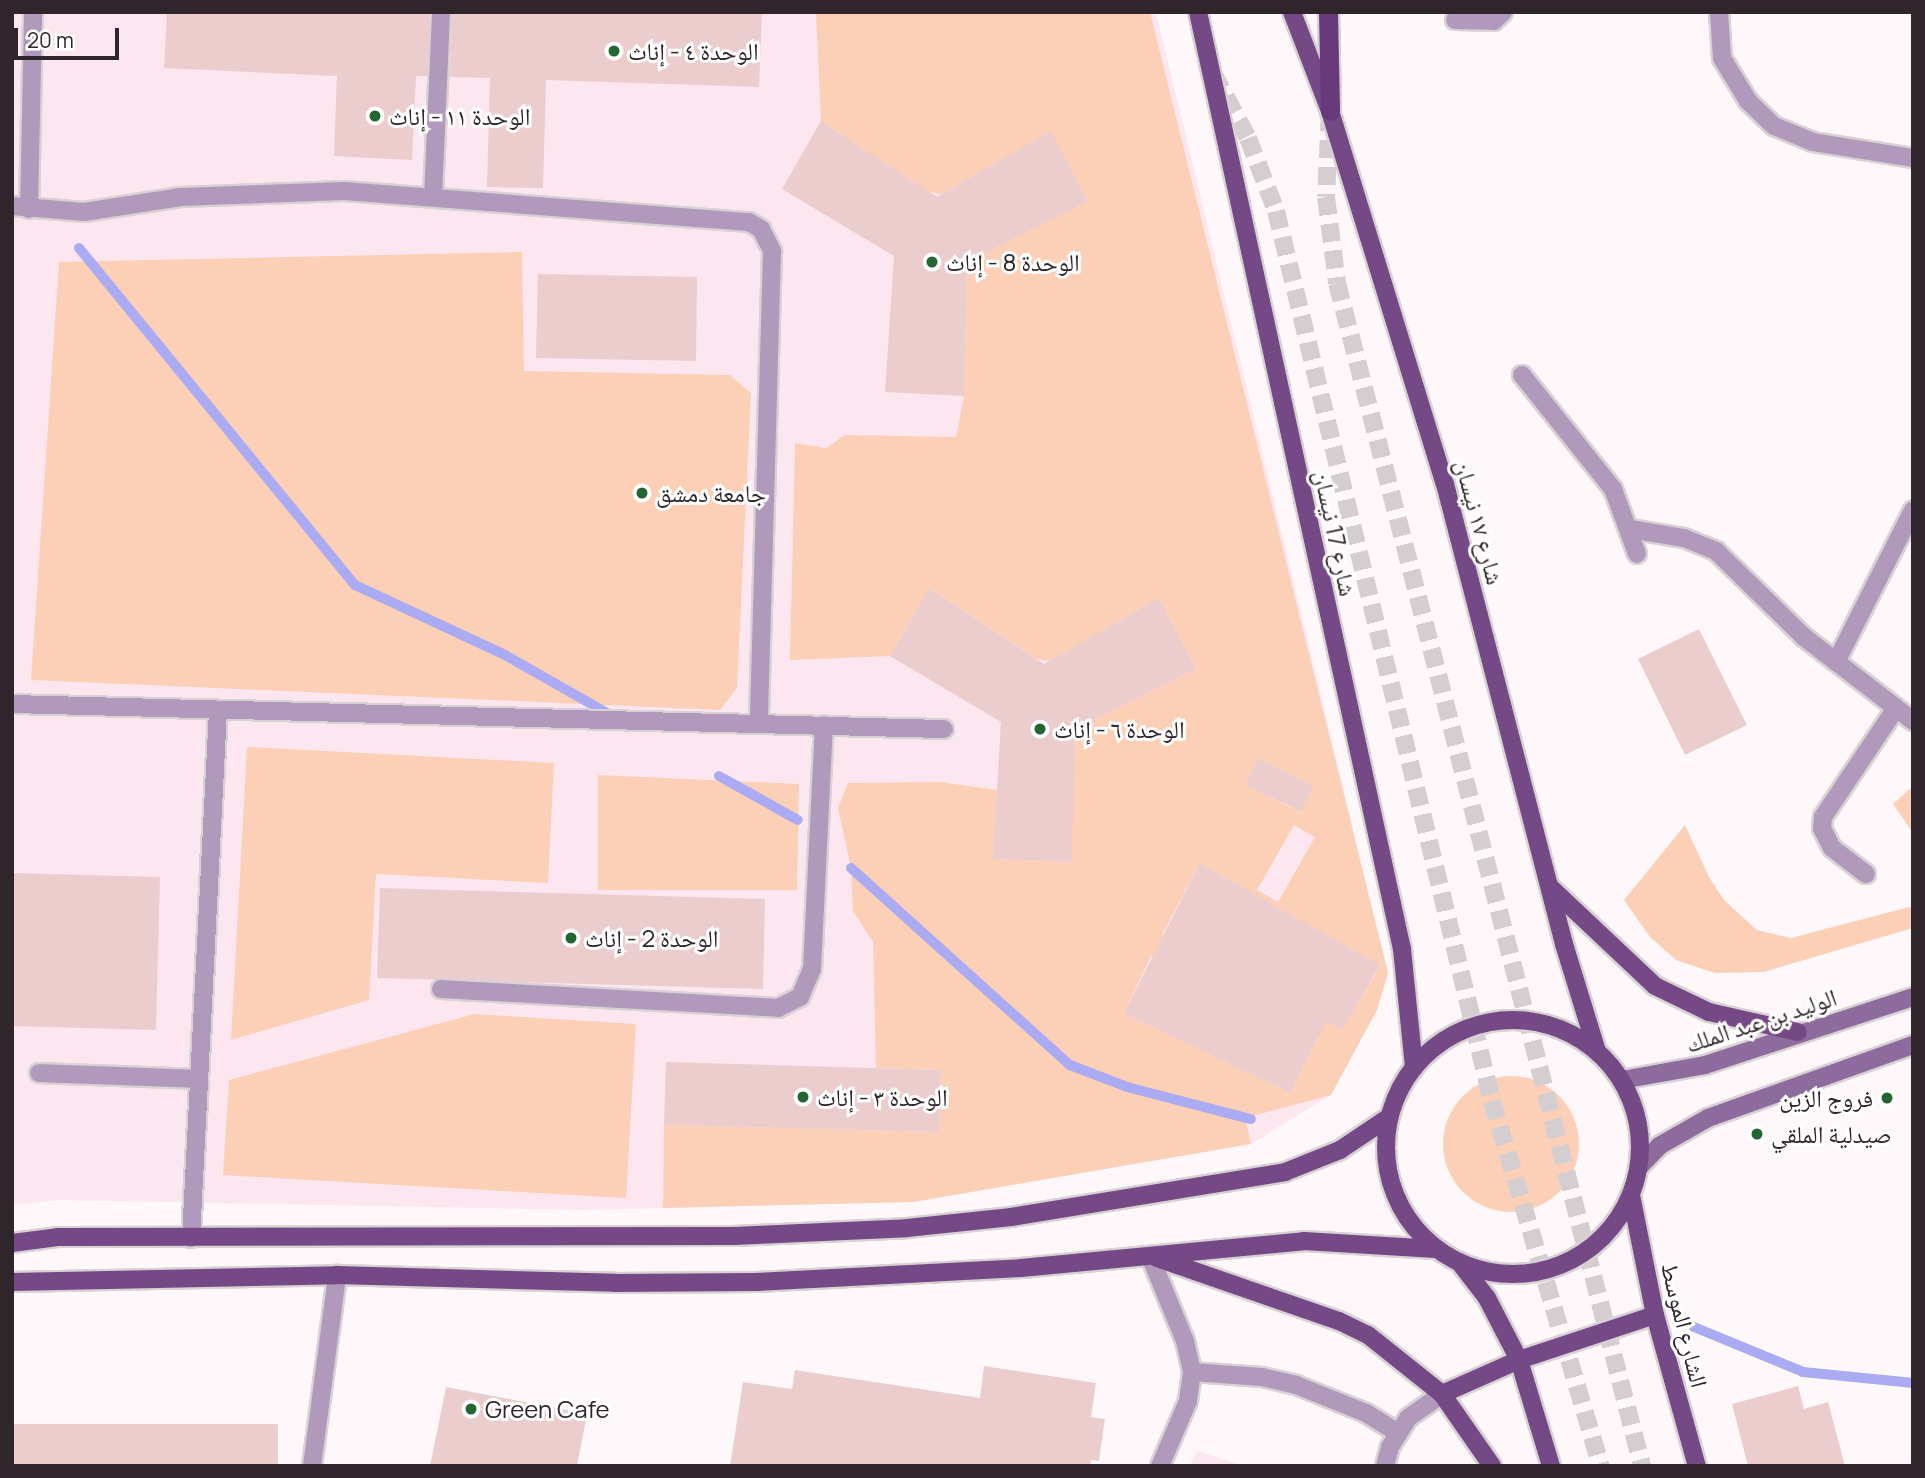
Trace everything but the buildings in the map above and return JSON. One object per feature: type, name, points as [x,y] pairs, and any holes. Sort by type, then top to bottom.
[{"type":"highway","points":[[1328,12],[1330,111]]},
{"type":"main road","name":"شارع 17 نيسان","points":[[1198,12],[1402,949],[1414,1066]]},
{"type":"main road","name":"شارع ١٧ نيسان","points":[[1292,12],[1330,111],[1445,484],[1550,887],[1597,1051]]},
{"type":"main road","points":[[1550,887],[1655,986],[1709,1012],[1798,1032]]},
{"type":"main road","name":"الوليد بن عبد الملك","points":[[1622,1080],[1705,1065],[1798,1032],[1913,997]]},
{"type":"main road","points":[[1517,1020],[1573,1035],[1597,1051],[1622,1080],[1638,1122],[1639,1167],[1631,1195],[1598,1242],[1547,1270],[1518,1274],[1460,1263],[1436,1250],[1415,1229],[1395,1195],[1385,1147],[1388,1118],[1414,1066],[1435,1046],[1460,1031],[1517,1020]]},
{"type":"main road","points":[[1639,1167],[1658,1146],[1708,1118],[1913,1045]]},
{"type":"main road","points":[[12,1242],[58,1237],[734,1236],[907,1228],[1011,1217],[1273,1175],[1340,1150],[1388,1118]]},
{"type":"main road","name":"الشارع الموسط","points":[[1631,1195],[1655,1315],[1697,1466]]},
{"type":"main road","points":[[12,1282],[337,1275],[615,1283],[757,1282],[911,1276],[1304,1241],[1436,1250]]},
{"type":"main road","points":[[1150,1256],[1339,1321],[1395,1353],[1441,1394],[1492,1466]]},
{"type":"main road","points":[[1460,1263],[1487,1298],[1519,1360],[1551,1466]]},
{"type":"main road","points":[[1441,1394],[1519,1360],[1655,1315]]},
{"type":"street","points":[[33,12],[21,208],[84,212],[258,191],[433,197],[749,222],[768,238],[772,251],[759,724]]},
{"type":"street","points":[[433,197],[441,12]]},
{"type":"street","points":[[1455,20],[1494,21],[1503,12]]},
{"type":"street","points":[[1735,12],[1721,12],[1723,58],[1748,101],[1774,126],[1814,142],[1913,158]]},
{"type":"street","points":[[1522,375],[1598,467],[1630,529],[1637,554]]},
{"type":"street","points":[[1836,662],[1913,510]]},
{"type":"street","points":[[1630,529],[1684,538],[1716,551],[1804,637],[1913,722]]},
{"type":"street","points":[[12,704],[944,729]]},
{"type":"street","points":[[1866,874],[1832,848],[1822,828],[1823,817],[1896,708]]},
{"type":"street","points":[[191,1238],[218,710]]},
{"type":"street","points":[[440,989],[765,1007],[790,1004],[807,989],[813,969],[824,725]]},
{"type":"street","points":[[39,1073],[199,1079]]},
{"type":"street","points":[[1150,1256],[1185,1340],[1192,1373],[1188,1401],[1160,1466]]},
{"type":"street","points":[[312,1466],[337,1275]]},
{"type":"street","points":[[1192,1373],[1262,1377],[1296,1385],[1354,1407],[1398,1432]]},
{"type":"street","points":[[1385,1466],[1398,1432],[1424,1404],[1441,1394]]},
{"type":"shaded area","name":"جامعة دمشق","points":[[12,12],[1156,12],[1388,973],[1377,1010],[1331,1095],[1251,1144],[913,1202],[584,1210],[59,1200],[12,1205]]},
{"type":"shaded area","points":[[816,12],[1150,12],[1388,973],[1377,1010],[1331,1095],[1245,1118],[1251,1144],[913,1202],[663,1208],[664,1125],[939,1132],[941,1070],[876,1068],[873,942],[853,911],[851,868],[838,808],[848,783],[940,782],[997,790],[994,859],[1071,862],[1075,735],[1085,724],[1196,669],[1159,598],[1050,661],[1037,659],[929,588],[890,656],[790,660],[795,443],[826,448],[845,435],[956,437],[964,396],[967,268],[977,257],[1088,201],[1051,132],[942,194],[929,192],[821,121]],"holes":[[[1258,758],[1313,786],[1300,812],[1245,785]],[[1294,825],[1315,837],[1278,902],[1257,890]],[[1200,863],[1380,966],[1343,1029],[1162,935]],[[1151,956],[1318,1037],[1290,1093],[1124,1013]]]},
{"type":"shaded area","points":[[522,252],[524,371],[730,375],[751,393],[737,688],[720,710],[31,680],[59,262]]},
{"type":"shaded area","points":[[247,747],[554,763],[548,883],[376,874],[369,1000],[231,1040]]},
{"type":"shaded area","points":[[598,775],[799,784],[797,890],[598,890]]},
{"type":"shaded area","points":[[1913,786],[1913,833],[1893,804]]},
{"type":"shaded area","points":[[1685,825],[1710,879],[1725,901],[1757,930],[1791,938],[1913,906],[1913,928],[1764,972],[1715,973],[1676,960],[1650,937],[1624,900]]},
{"type":"shaded area","points":[[475,1014],[636,1024],[626,1198],[223,1175],[229,1080]]},
{"type":"shaded area","points":[[1511,1076],[1537,1081],[1559,1096],[1574,1118],[1579,1144],[1574,1170],[1559,1192],[1537,1207],[1511,1212],[1485,1207],[1463,1192],[1448,1170],[1443,1144],[1448,1118],[1463,1096],[1485,1081]]},
{"type":"shaded area","points":[[1197,1451],[1244,1466],[1190,1466]]},
{"type":"shaded area","points":[[12,1464],[146,1464],[12,1466]]},
{"type":"waterway","points":[[79,248],[355,585],[505,655],[614,717]]},
{"type":"waterway","points":[[719,776],[798,820]]},
{"type":"waterway","points":[[851,868],[1070,1065],[1127,1087],[1251,1119]]},
{"type":"waterway","points":[[1694,1327],[1803,1372],[1913,1383]]},
{"type":"tunnel","points":[[1213,73],[1248,138],[1276,211],[1492,1101],[1601,1466]]},
{"type":"tunnel","points":[[1330,113],[1326,197],[1337,283],[1642,1466]]},
{"type":"place","name":"الوحدة ٤ - إناث","points":[[614,51]]},
{"type":"place","name":"الوحدة ١١ - إناث","points":[[375,116]]},
{"type":"place","name":"الوحدة 8 - إناث","points":[[932,262]]},
{"type":"place","name":"جامعة دمشق","points":[[642,493]]},
{"type":"place","name":"الوحدة ٦ - إناث","points":[[1040,729]]},
{"type":"place","name":"الوحدة 2 - إناث","points":[[571,938]]},
{"type":"place","name":"الوحدة ٣ - إناث","points":[[803,1097]]},
{"type":"place","name":"فروج الزين","points":[[1887,1098]]},
{"type":"place","name":"صيدلية الملقي","points":[[1757,1134]]},
{"type":"place","name":"Green Cafe","points":[[471,1409]]}]
